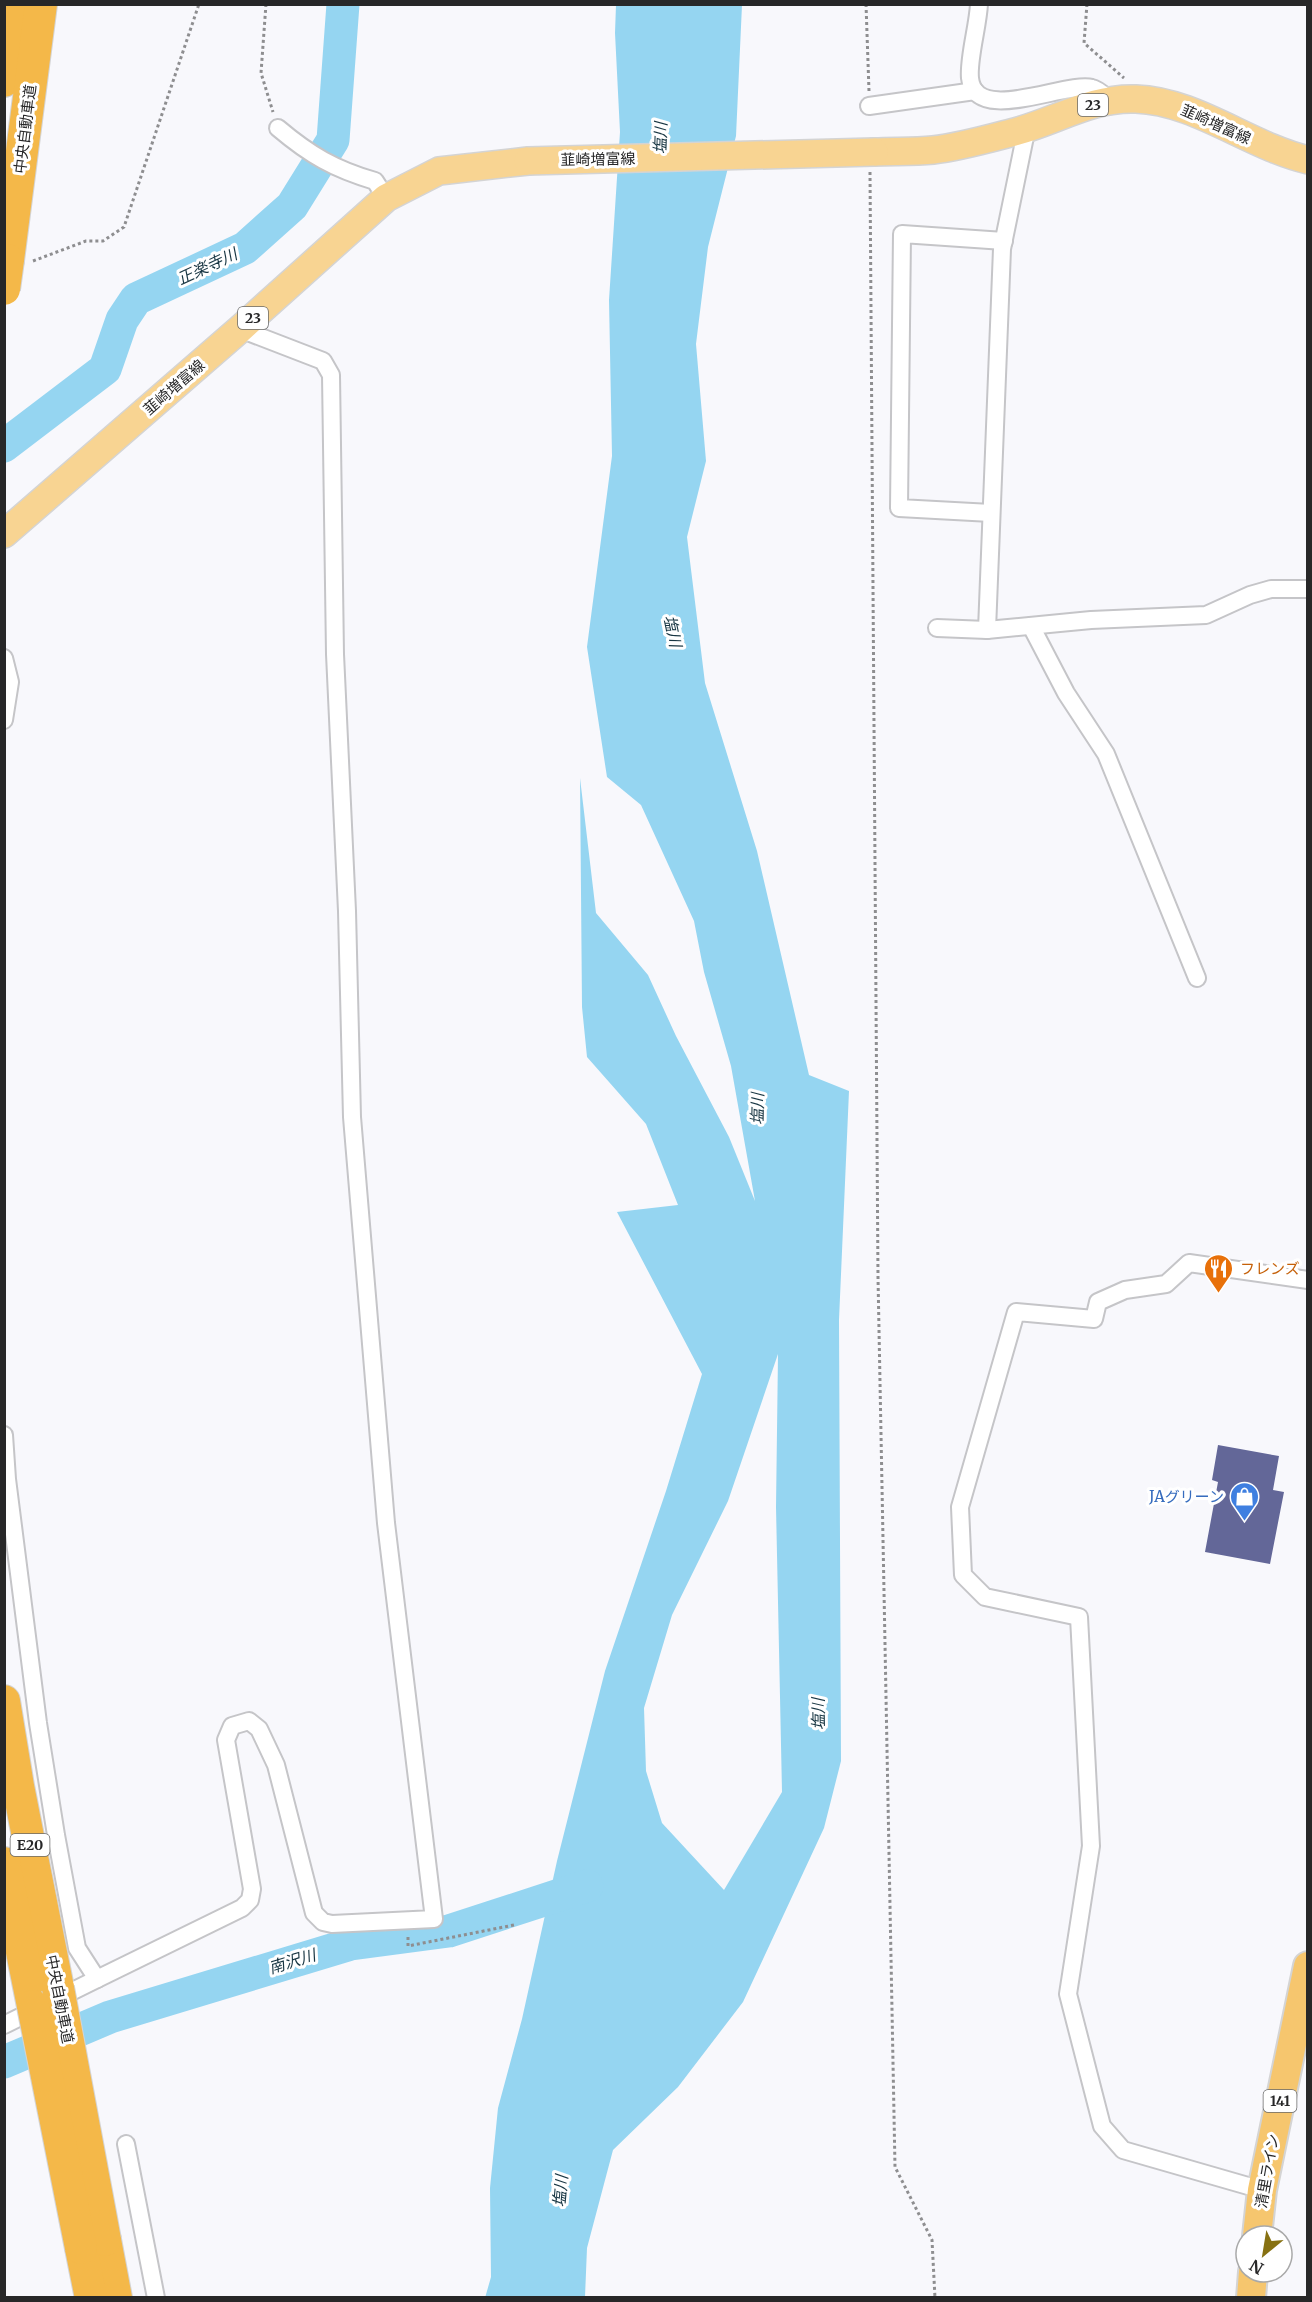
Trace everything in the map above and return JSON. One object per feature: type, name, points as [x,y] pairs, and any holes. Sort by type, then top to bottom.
[{"type":"highway","name":"中央自動車道","points":[[4,81],[15,4]]},
{"type":"highway","name":"中央自動車道","points":[[14,270],[41,4]]},
{"type":"highway","name":"中央自動車道","points":[[4,1701],[18,1786],[46,1997],[93,2244],[116,2298]]},
{"type":"highway","name":"中央自動車道","points":[[4,1863],[46,1997]]},
{"type":"highway","name":"清里ライン","points":[[1258,2224],[1262,2190],[1308,1966]]},
{"type":"highway","name":"中央自動車道","points":[[91,2298],[93,2244]]},
{"type":"main road","name":"韮崎増富線","points":[[4,534],[240,329],[386,198],[439,171],[528,161],[872,159],[935,150],[1027,127],[1078,108],[1111,101],[1150,101],[1188,110],[1263,145],[1308,160]]},
{"type":"street","points":[[979,4],[970,78],[975,91],[990,100],[1010,101],[1064,90],[1092,88],[1111,101]]},
{"type":"street","points":[[869,106],[975,91]]},
{"type":"street","points":[[987,630],[1004,241],[1027,127]]},
{"type":"street","points":[[278,128],[310,155],[341,171],[375,181],[386,198]]},
{"type":"street","points":[[992,513],[899,508],[902,234],[1004,241]]},
{"type":"street","points":[[4,2025],[242,1908],[250,1900],[252,1889],[226,1740],[232,1726],[249,1721],[259,1729],[276,1765],[314,1913],[323,1922],[332,1924],[434,1919],[386,1523],[352,1117],[347,911],[335,654],[331,375],[323,361],[240,329]]},
{"type":"street","points":[[937,628],[987,630],[1206,615],[1250,595],[1271,590],[1308,589]]},
{"type":"street","points":[[1031,626],[1066,693],[1106,754],[1197,978]]},
{"type":"street","points":[[4,658],[10,682],[4,720]]},
{"type":"street","points":[[1262,2190],[1123,2150],[1102,2126],[1068,1994],[1091,1846],[1078,1617],[985,1597],[963,1575],[960,1507],[1016,1312],[1094,1319],[1098,1302],[1125,1290],[1166,1284],[1189,1263],[1308,1280]]},
{"type":"street","points":[[4,1435],[7,1479],[36,1712],[56,1835],[78,1948],[97,1979]]},
{"type":"street","points":[[126,2144],[156,2298]]},
{"type":"path","points":[[14,270],[86,241],[103,241],[124,227],[199,4]]},
{"type":"path","points":[[266,4],[261,72],[278,128]]},
{"type":"path","points":[[866,4],[869,106]]},
{"type":"path","points":[[1087,4],[1084,43],[1150,101]]},
{"type":"path","points":[[872,159],[878,1277],[895,2167],[932,2240],[935,2298]]},
{"type":"path","points":[[407,1920],[408,1946],[514,1925]]},
{"type":"water","name":"塩川","points":[[616,5],[742,5],[736,136],[708,247],[696,344],[706,461],[687,537],[705,683],[757,851],[809,1075],[849,1091],[839,1320],[841,1761],[824,1828],[743,2002],[678,2087],[613,2150],[587,2248],[585,2297],[485,2298],[491,2277],[490,2188],[498,2108],[522,2019],[557,1861],[605,1671],[666,1491],[702,1374],[617,1212],[678,1205],[646,1124],[587,1057],[582,1007],[580,778],[596,913],[648,975],[676,1036],[729,1137],[755,1201],[731,1066],[704,972],[694,921],[641,805],[607,777],[587,647],[612,456],[609,300],[620,132],[615,33]],"holes":[[[778,1354],[776,1507],[782,1792],[724,1890],[662,1823],[646,1771],[644,1708],[672,1615],[728,1501]]]},
{"type":"building","name":"JAグリーン","points":[[1218,1445],[1279,1456],[1273,1490],[1284,1492],[1270,1564],[1205,1552],[1218,1482],[1212,1480]]},
{"type":"waterway","name":"正楽寺川","points":[[4,446],[105,369],[122,320],[136,299],[245,248],[292,206],[333,140],[343,4]]},
{"type":"waterway","name":"南沢川","points":[[4,2062],[110,2017],[351,1944],[449,1931],[587,1886]]},
{"type":"place","name":"フレンズ","points":[[1219,1294]]},
{"type":"place","name":"JAグリーン","points":[[1245,1522]]}]
